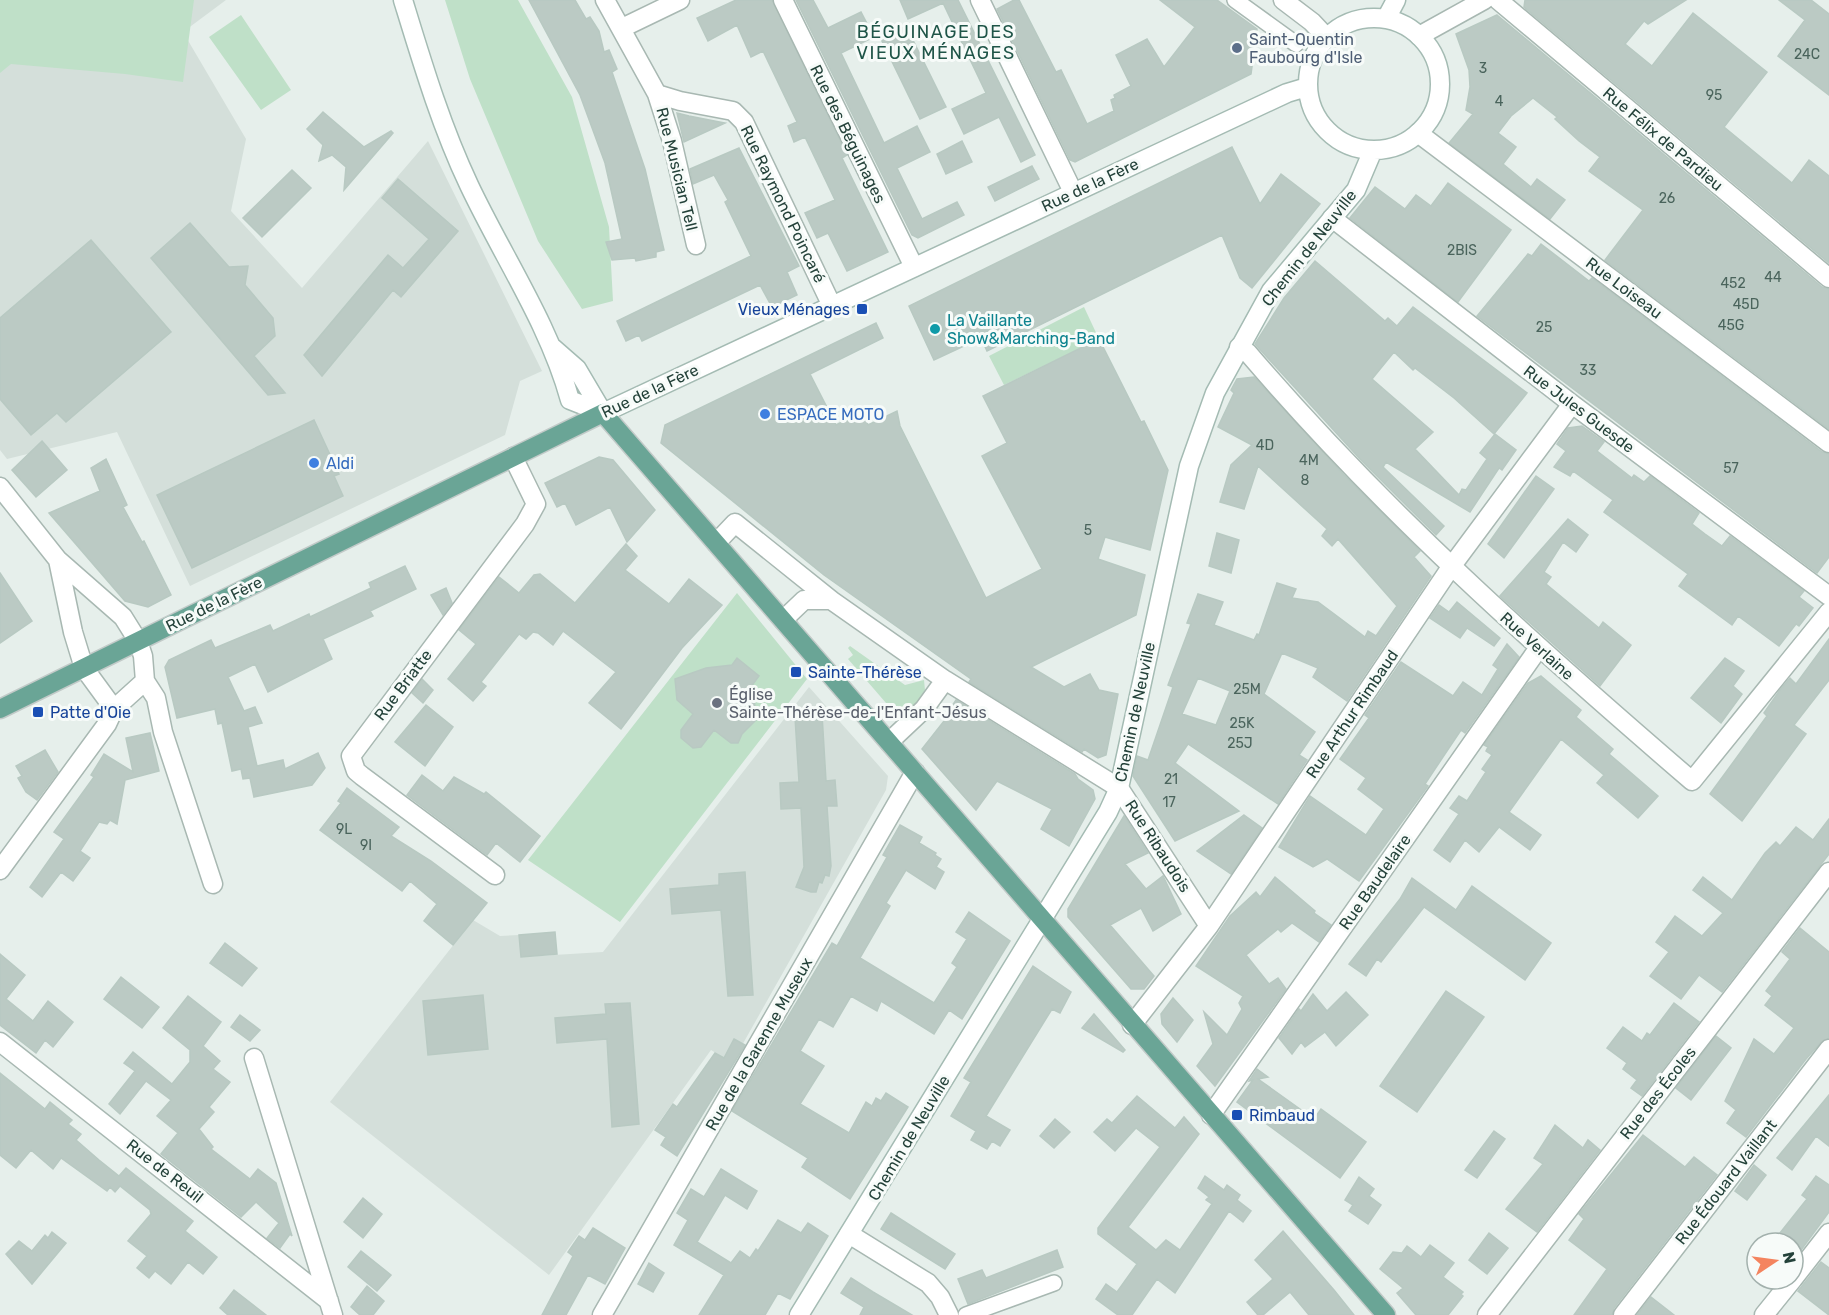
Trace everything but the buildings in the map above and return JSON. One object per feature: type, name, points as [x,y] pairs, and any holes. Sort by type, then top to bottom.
[{"type":"main road","name":"Rue de la Fère","points":[[0,709],[603,413]]},
{"type":"main road","points":[[603,413],[1386,1315]]},
{"type":"street","points":[[403,0],[438,106],[468,184],[553,348],[570,400],[603,413]]},
{"type":"street","name":"Rue Musician Tell","points":[[605,0],[657,94],[672,141],[696,244]]},
{"type":"street","points":[[622,28],[680,0]]},
{"type":"street","name":"Rue des Béguinages","points":[[783,0],[914,267]]},
{"type":"street","points":[[980,0],[1073,192]]},
{"type":"street","points":[[1235,0],[1296,44]]},
{"type":"street","points":[[1283,0],[1312,22],[1326,37]]},
{"type":"street","points":[[1387,17],[1396,0]]},
{"type":"street","points":[[1419,36],[1484,0]]},
{"type":"street","name":"Rue Félix de Pardieu","points":[[1498,0],[1829,278]]},
{"type":"street","points":[[1387,17],[1419,36],[1430,50],[1437,66],[1440,84],[1433,111],[1418,133],[1397,145],[1373,150],[1356,148],[1340,141],[1327,131],[1316,117],[1307,87],[1310,67],[1316,51],[1326,37],[1343,25],[1363,18],[1387,17]]},
{"type":"street","name":"Rue de la Fère","points":[[603,413],[1073,192],[1287,93],[1307,87]]},
{"type":"street","name":"Rue Raymond Poincaré","points":[[657,94],[680,101],[734,111],[744,122],[832,306]]},
{"type":"street","name":"Rue Loiseau","points":[[1418,133],[1829,443]]},
{"type":"street","name":"Chemin de Neuville","points":[[799,1315],[1108,812],[1119,788],[1189,466],[1215,393],[1271,291],[1356,190],[1373,150]]},
{"type":"street","name":"Rue Jules Guesde","points":[[1332,218],[1572,404],[1829,596]]},
{"type":"street","name":"Rue Verlaine","points":[[1239,347],[1248,353],[1293,406],[1451,567],[1538,649],[1692,781],[1829,612]]},
{"type":"street","name":"Rue Arthur Rimbaud","points":[[1132,1025],[1209,926],[1451,567],[1572,404]]},
{"type":"street","name":"Rue Briatte","points":[[495,875],[362,776],[356,771],[351,756],[525,524],[536,504],[513,457]]},
{"type":"street","points":[[0,487],[58,560],[123,617],[138,641],[143,656],[145,681],[156,698],[163,732],[213,884]]},
{"type":"street","name":"Rue Ribaudois","points":[[716,543],[735,523],[831,600],[945,680],[1119,788],[1209,926]]},
{"type":"street","points":[[58,560],[73,632],[84,668],[114,708]]},
{"type":"street","points":[[783,620],[804,600],[831,600]]},
{"type":"street","name":"Rue Baudelaire","points":[[1211,1115],[1538,649]]},
{"type":"street","points":[[889,742],[924,709],[945,680]]},
{"type":"street","points":[[0,870],[107,724],[114,708],[145,681]]},
{"type":"street","name":"Rue de la Garenne Museux","points":[[602,1315],[915,772]]},
{"type":"street","name":"Rue des Écoles","points":[[1487,1315],[1829,872]]},
{"type":"street","name":"Rue de Reuil","points":[[0,1041],[331,1308]]},
{"type":"street","name":"Rue Édouard Vaillant","points":[[1623,1315],[1829,1049]]},
{"type":"street","points":[[254,1058],[331,1308]]},
{"type":"street","points":[[1805,1264],[1829,1233]]},
{"type":"street","points":[[849,1234],[928,1283],[940,1297],[949,1315]]},
{"type":"street","points":[[966,1315],[1054,1283]]},
{"type":"street","points":[[1764,1315],[1783,1291]]},
{"type":"shaded area","points":[[0,0],[226,0],[183,32],[246,139],[231,211],[302,288],[428,141],[542,371],[520,381],[505,435],[190,586],[117,432],[7,459],[0,450]]},
{"type":"shaded area","points":[[809,687],[888,776],[886,790],[732,1063],[711,1050],[549,1275],[330,1102],[473,920],[500,936],[519,935],[521,957],[603,952]]},
{"type":"green space","points":[[0,0],[194,0],[183,82],[125,74],[11,64],[0,73]]},
{"type":"green space","points":[[445,0],[518,0],[572,97],[609,227],[613,301],[582,309],[538,241],[470,79]]},
{"type":"green space","points":[[241,15],[291,90],[261,110],[209,37]]},
{"type":"green space","points":[[1084,307],[1099,339],[1004,385],[989,356]]},
{"type":"green space","points":[[737,593],[807,679],[620,922],[528,860]]},
{"type":"green space","points":[[850,646],[905,685],[924,680],[925,690],[912,709],[902,716],[895,716],[884,709],[886,703],[848,659],[853,655],[848,648]]},
{"type":"place","name":"Saint-Quentin Faubourg d'Isle","points":[[1237,48]]},
{"type":"place","name":"Vieux Ménages","points":[[862,309]]},
{"type":"place","name":"La Vaillante Show&Marching-Band","points":[[935,329]]},
{"type":"place","name":"ESPACE MOTO","points":[[765,414]]},
{"type":"place","name":"Aldi","points":[[314,463]]},
{"type":"place","name":"Sainte-Thérèse","points":[[796,672]]},
{"type":"place","name":"Église Sainte-Thérèse-de-l'Enfant-Jésus","points":[[717,703]]},
{"type":"place","name":"Patte d'Oie","points":[[38,712]]},
{"type":"place","name":"Rimbaud","points":[[1237,1115]]},
{"type":"district","name":"BÉGUINAGE DES VIEUX MÉNAGES","points":[[936,42]]}]
